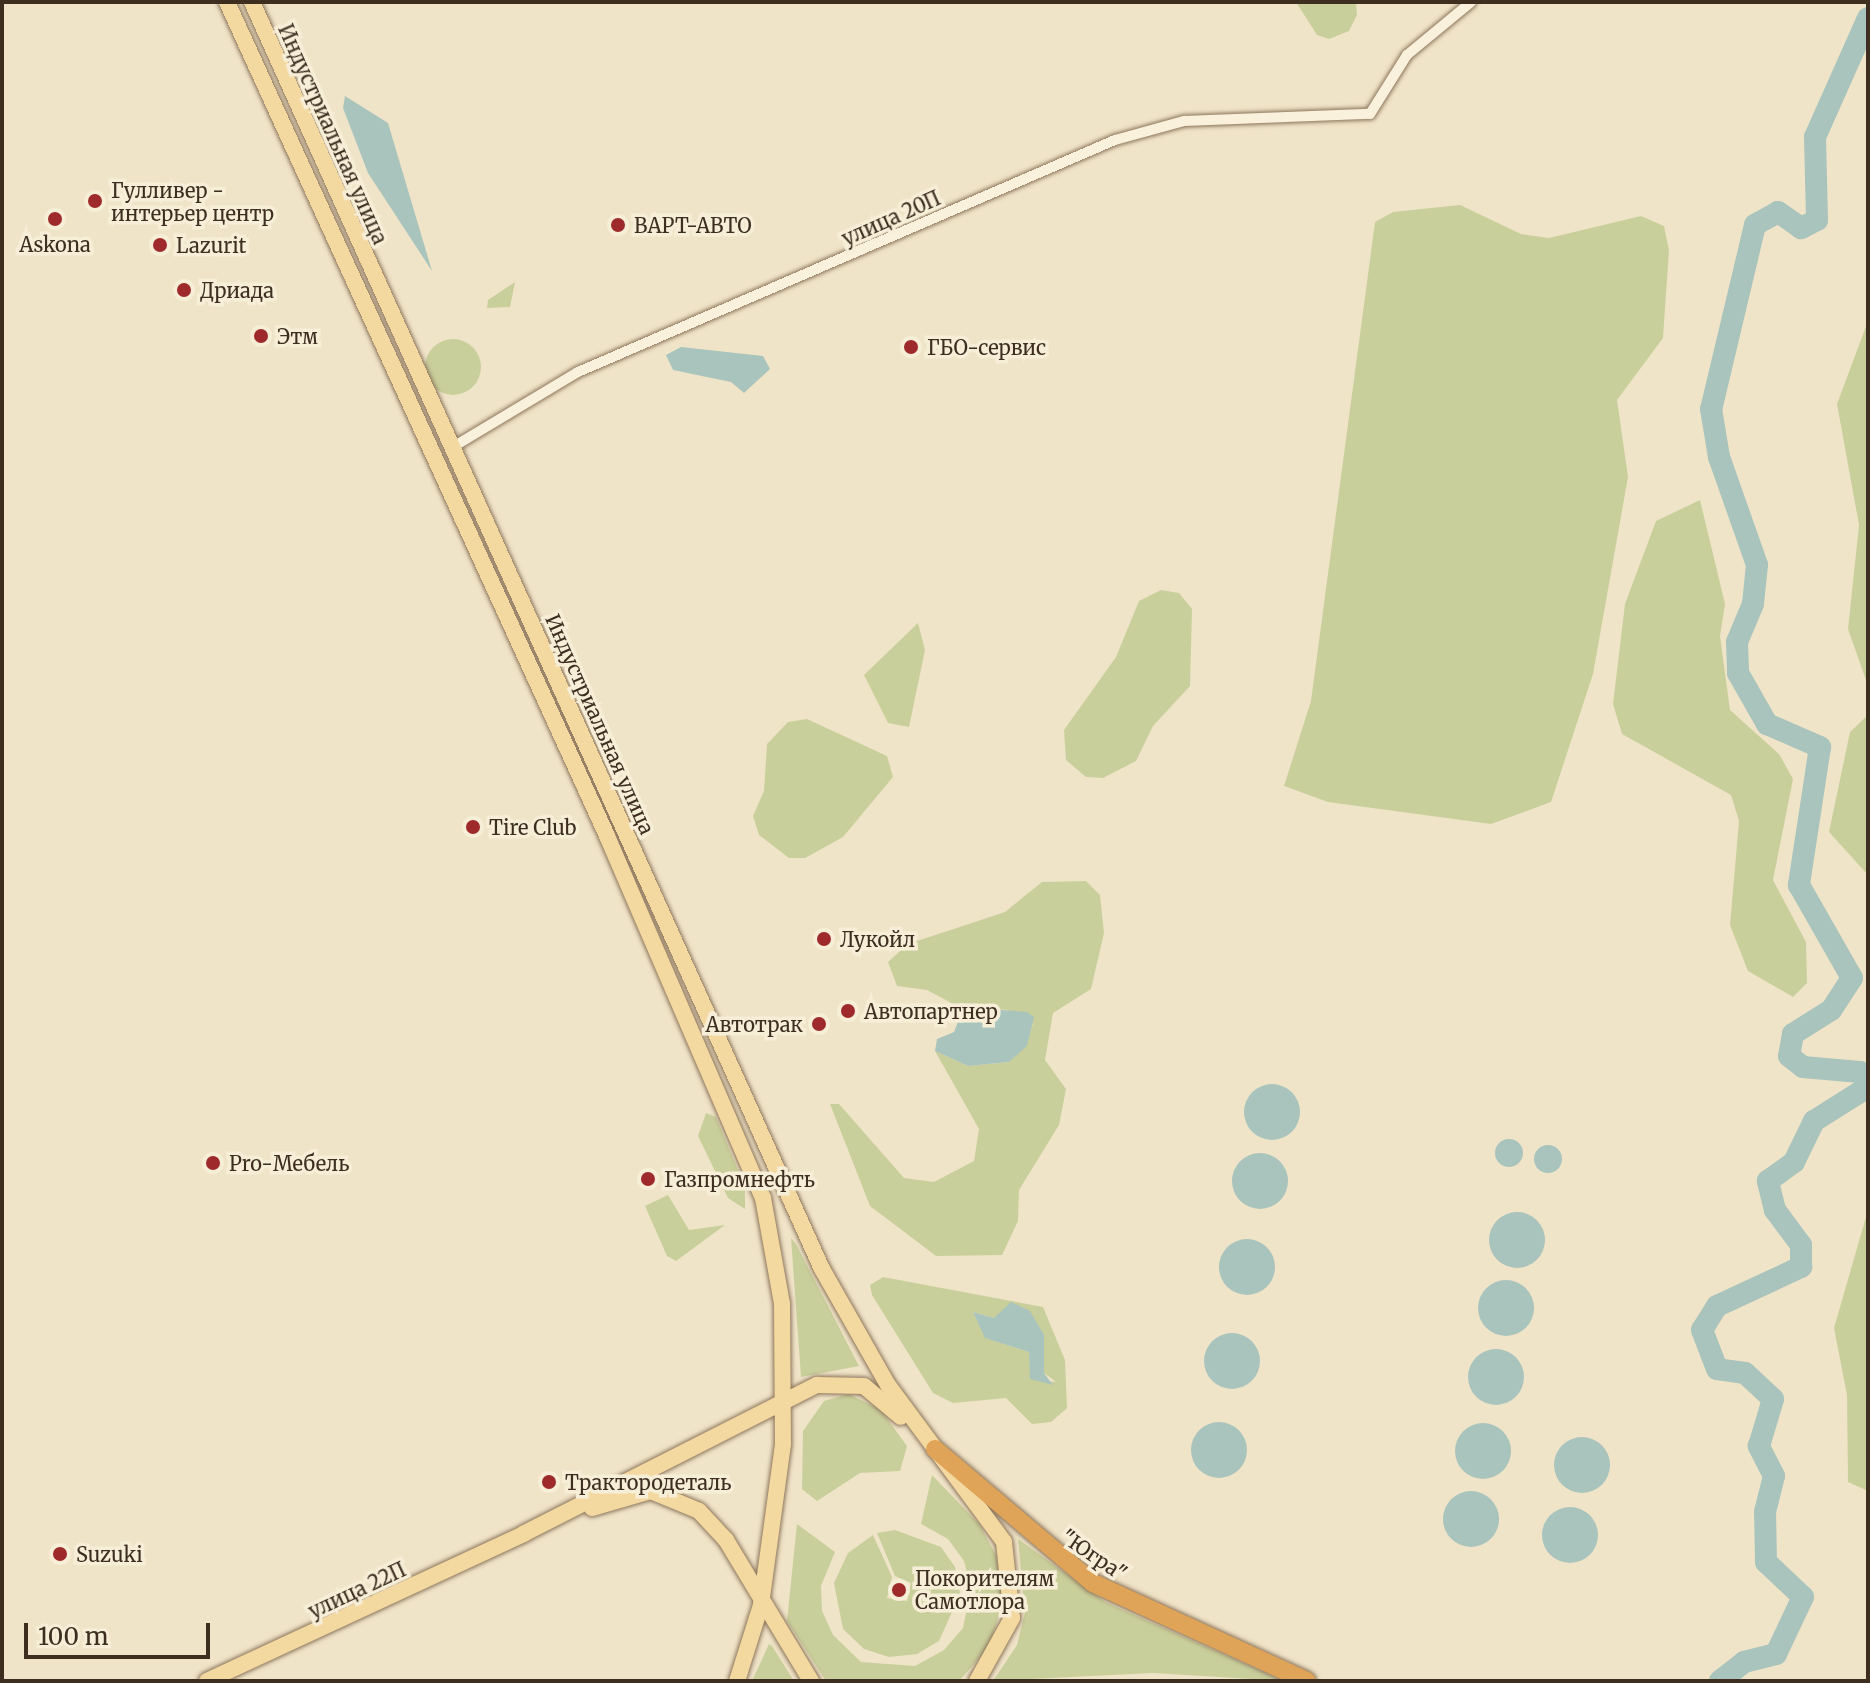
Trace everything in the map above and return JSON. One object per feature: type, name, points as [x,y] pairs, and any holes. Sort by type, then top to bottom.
[{"type":"highway","name":"\"Югра\"","points":[[935,1449],[1093,1583],[1307,1681]]},
{"type":"main road","name":"Индустриальная улица","points":[[227,2],[746,1152],[778,1268],[785,1401],[761,1605],[737,1681]]},
{"type":"main road","name":"Индустриальная улица","points":[[252,2],[822,1269],[866,1351],[935,1449]]},
{"type":"main road","name":"улица 22П","points":[[207,1681],[523,1534],[785,1401],[831,1382],[864,1386],[935,1449]]},
{"type":"main road","points":[[935,1449],[972,1494],[1004,1542],[1014,1587],[1008,1634],[977,1681]]},
{"type":"main road","name":"улица 22П","points":[[523,1534],[629,1494],[670,1496],[720,1532],[761,1605],[811,1681]]},
{"type":"street","name":"улица 20П","points":[[453,447],[591,365],[1115,140],[1184,121],[1370,114],[1396,67],[1471,2]]},
{"type":"green space","points":[[1296,2],[1356,2],[1357,15],[1349,31],[1329,39],[1317,35]]},
{"type":"green space","points":[[1460,205],[1521,234],[1549,238],[1641,216],[1664,226],[1669,250],[1663,338],[1617,400],[1628,477],[1593,674],[1551,802],[1491,824],[1328,802],[1284,786],[1311,701],[1375,222],[1393,212]]},
{"type":"green space","points":[[515,282],[510,307],[487,308],[488,300]]},
{"type":"green space","points":[[1868,321],[1868,686],[1848,629],[1859,525],[1837,404]]},
{"type":"green space","points":[[453,339],[472,348],[481,367],[472,386],[453,395],[434,386],[425,367],[434,348]]},
{"type":"green space","points":[[1700,500],[1725,604],[1720,636],[1730,710],[1779,754],[1793,779],[1773,880],[1806,942],[1807,983],[1793,997],[1748,971],[1730,925],[1739,821],[1731,795],[1622,734],[1613,704],[1625,604],[1656,521]]},
{"type":"green space","points":[[1161,590],[1179,593],[1192,609],[1190,686],[1153,726],[1136,761],[1103,778],[1086,777],[1066,760],[1064,730],[1116,657],[1139,601]]},
{"type":"green space","points":[[918,623],[925,650],[909,727],[888,723],[864,675]]},
{"type":"green space","points":[[1868,715],[1868,875],[1829,832],[1850,732]]},
{"type":"green space","points":[[807,719],[887,756],[893,777],[843,837],[805,858],[789,858],[759,835],[753,816],[764,791],[767,744],[788,722]]},
{"type":"green space","points":[[1086,881],[1100,895],[1104,933],[1091,989],[1053,1013],[1045,1060],[1066,1089],[1059,1125],[1019,1190],[1018,1221],[1002,1255],[936,1256],[870,1206],[830,1104],[839,1104],[904,1178],[934,1182],[974,1161],[979,1129],[935,1051],[968,1066],[1009,1062],[1033,1024],[1007,1010],[977,1007],[957,1018],[957,1006],[927,990],[897,986],[888,962],[908,944],[1005,912],[1042,882]]},
{"type":"green space","points":[[706,1113],[716,1117],[745,1187],[745,1209],[728,1198],[698,1136]]},
{"type":"green space","points":[[668,1195],[689,1230],[725,1225],[676,1261],[667,1256],[645,1206]]},
{"type":"green space","points":[[1868,1210],[1868,1491],[1848,1482],[1847,1395],[1834,1328]]},
{"type":"green space","points":[[791,1238],[796,1244],[859,1366],[801,1377]]},
{"type":"green space","points":[[883,1277],[1043,1307],[1065,1360],[1067,1408],[1051,1422],[1032,1424],[1006,1398],[953,1403],[933,1393],[872,1295],[870,1285]],"holes":[[[1019,1307],[1044,1335],[1044,1373],[1056,1382],[1031,1379],[1029,1352],[986,1338],[973,1312],[994,1318]]]},
{"type":"green space","points":[[849,1394],[881,1410],[907,1446],[900,1471],[860,1473],[817,1501],[802,1489],[803,1431],[824,1401]]},
{"type":"green space","points":[[932,1475],[979,1524],[997,1557],[1003,1600],[990,1646],[959,1681],[826,1681],[787,1621],[797,1524],[835,1552],[821,1586],[822,1611],[833,1635],[861,1662],[915,1666],[944,1650],[963,1628],[971,1589],[964,1561],[948,1539],[921,1524]]},
{"type":"green space","points":[[895,1530],[941,1547],[955,1567],[960,1594],[939,1641],[917,1654],[889,1657],[864,1649],[843,1629],[834,1583],[848,1553],[873,1535],[892,1577],[887,1598],[907,1601],[911,1583],[895,1576],[877,1533]]},
{"type":"green space","points":[[1018,1539],[1105,1602],[1283,1681],[1153,1673],[993,1681],[1017,1645],[1025,1612]]},
{"type":"green space","points":[[769,1644],[772,1646],[794,1681],[752,1681]]},
{"type":"water","points":[[345,96],[388,123],[432,271],[368,173],[343,108]]},
{"type":"water","points":[[681,347],[763,356],[770,369],[744,393],[731,382],[673,370],[666,355]]},
{"type":"water","points":[[964,1007],[1027,1012],[1034,1017],[1027,1046],[1009,1062],[968,1066],[935,1051],[937,1039],[954,1032]]},
{"type":"water","points":[[1272,1084],[1292,1092],[1300,1112],[1292,1132],[1272,1140],[1252,1132],[1244,1112],[1252,1092]]},
{"type":"water","points":[[1509,1139],[1519,1143],[1523,1153],[1519,1163],[1509,1167],[1499,1163],[1495,1153],[1499,1143]]},
{"type":"water","points":[[1548,1145],[1558,1149],[1562,1159],[1558,1169],[1548,1173],[1538,1169],[1534,1159],[1538,1149]]},
{"type":"water","points":[[1260,1153],[1280,1161],[1288,1181],[1280,1201],[1260,1209],[1240,1201],[1232,1181],[1240,1161]]},
{"type":"water","points":[[1517,1212],[1537,1220],[1545,1240],[1537,1260],[1517,1268],[1497,1260],[1489,1240],[1497,1220]]},
{"type":"water","points":[[1247,1239],[1267,1247],[1275,1267],[1267,1287],[1247,1295],[1227,1287],[1219,1267],[1227,1247]]},
{"type":"water","points":[[1506,1280],[1526,1288],[1534,1308],[1526,1328],[1506,1336],[1486,1328],[1478,1308],[1486,1288]]},
{"type":"water","points":[[1011,1302],[1030,1311],[1044,1335],[1044,1373],[1053,1385],[1030,1379],[1029,1352],[985,1338],[973,1312],[994,1318]]},
{"type":"water","points":[[1232,1333],[1252,1341],[1260,1361],[1252,1381],[1232,1389],[1212,1381],[1204,1361],[1212,1341]]},
{"type":"water","points":[[1496,1349],[1516,1357],[1524,1377],[1516,1397],[1496,1405],[1476,1397],[1468,1377],[1476,1357]]},
{"type":"water","points":[[1219,1422],[1239,1430],[1247,1450],[1239,1470],[1219,1478],[1199,1470],[1191,1450],[1199,1430]]},
{"type":"water","points":[[1483,1423],[1503,1431],[1511,1451],[1503,1471],[1483,1479],[1463,1471],[1455,1451],[1463,1431]]},
{"type":"water","points":[[1582,1437],[1602,1445],[1610,1465],[1602,1485],[1582,1493],[1562,1485],[1554,1465],[1562,1445]]},
{"type":"water","points":[[1471,1491],[1491,1499],[1499,1519],[1491,1539],[1471,1547],[1451,1539],[1443,1519],[1451,1499]]},
{"type":"water","points":[[1570,1507],[1590,1515],[1598,1535],[1590,1555],[1570,1563],[1550,1555],[1542,1535],[1550,1515]]},
{"type":"waterway","points":[[1868,18],[1815,137],[1817,220],[1801,228],[1778,212],[1755,225],[1711,409],[1719,457],[1757,565],[1753,604],[1737,642],[1738,673],[1767,724],[1820,747],[1799,885],[1852,978],[1831,1010],[1793,1034],[1789,1056],[1803,1067],[1860,1072],[1868,1084]]},
{"type":"waterway","points":[[1720,1681],[1744,1662],[1776,1654],[1803,1597],[1766,1562],[1765,1512],[1774,1476],[1759,1446],[1773,1399],[1745,1373],[1717,1369],[1702,1330],[1717,1306],[1801,1267],[1801,1245],[1775,1210],[1768,1181],[1794,1162],[1814,1121],[1868,1087]]},
{"type":"place","name":"Гулливер - интерьер центр","points":[[95,201]]},
{"type":"place","name":"Askona","points":[[55,219]]},
{"type":"place","name":"ВАРТ-АВТО","points":[[618,225]]},
{"type":"place","name":"Lazurit","points":[[160,245]]},
{"type":"place","name":"Дриада","points":[[184,290]]},
{"type":"place","name":"Этм","points":[[261,336]]},
{"type":"place","name":"ГБО-сервис","points":[[911,347]]},
{"type":"place","name":"Tire Club","points":[[473,827]]},
{"type":"place","name":"Лукойл","points":[[824,939]]},
{"type":"place","name":"Автопартнер","points":[[848,1011]]},
{"type":"place","name":"Автотрак","points":[[819,1024]]},
{"type":"place","name":"Pro-Мебель","points":[[213,1163]]},
{"type":"place","name":"Газпромнефть","points":[[648,1179]]},
{"type":"place","name":"Трактородеталь","points":[[549,1482]]},
{"type":"place","name":"Suzuki","points":[[60,1554]]},
{"type":"place","name":"Покорителям Самотлора","points":[[899,1590]]}]
